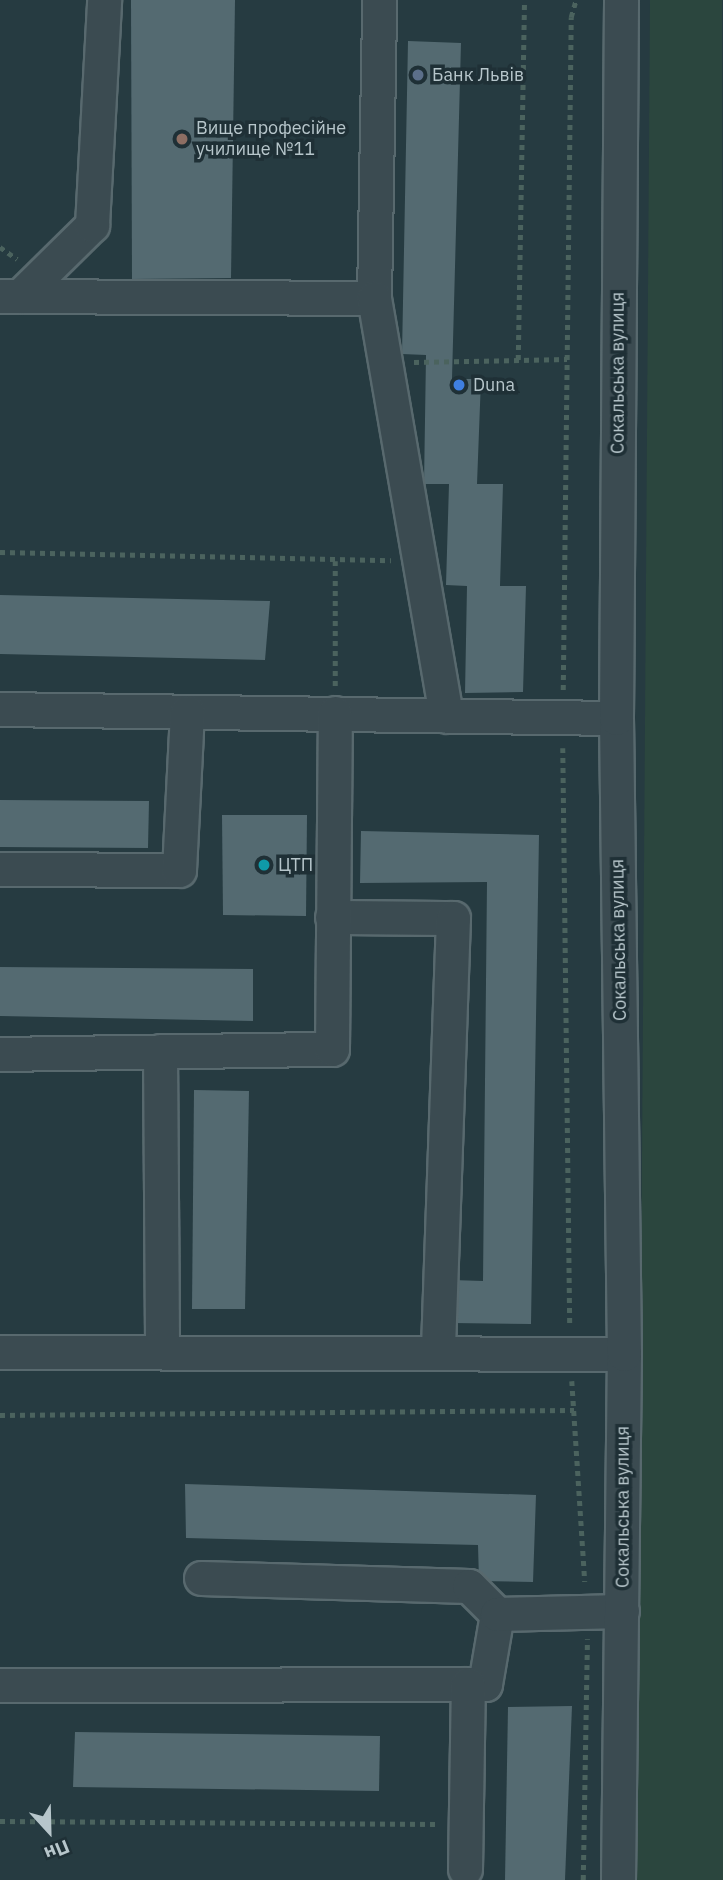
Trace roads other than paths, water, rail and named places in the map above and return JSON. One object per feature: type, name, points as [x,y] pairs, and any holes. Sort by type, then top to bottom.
[{"type":"street","points":[[10,295],[92,225],[104,0]]},
{"type":"street","points":[[379,0],[374,298],[446,716]]},
{"type":"street","name":"Сокальська вулиця","points":[[618,1880],[624,1354],[616,718],[621,0]]},
{"type":"street","points":[[10,295],[374,298]]},
{"type":"street","points":[[0,709],[616,718]]},
{"type":"street","points":[[0,869],[179,870],[187,712]]},
{"type":"street","points":[[0,1054],[332,1049],[335,713]]},
{"type":"street","points":[[332,917],[453,918],[438,1352]]},
{"type":"street","points":[[160,1051],[162,1349]]},
{"type":"street","points":[[0,1352],[162,1349],[624,1354]]},
{"type":"street","points":[[201,1578],[469,1586],[497,1614],[587,1614],[622,1611]]},
{"type":"street","points":[[0,1685],[485,1684],[497,1614]]},
{"type":"street","points":[[465,1869],[468,1684]]},
{"type":"place","name":"Банк Львів","points":[[418,75]]},
{"type":"place","name":"Вище професійне училище №11","points":[[182,139]]},
{"type":"place","name":"Duna","points":[[459,385]]},
{"type":"place","name":"ЦТП","points":[[264,865]]}]
